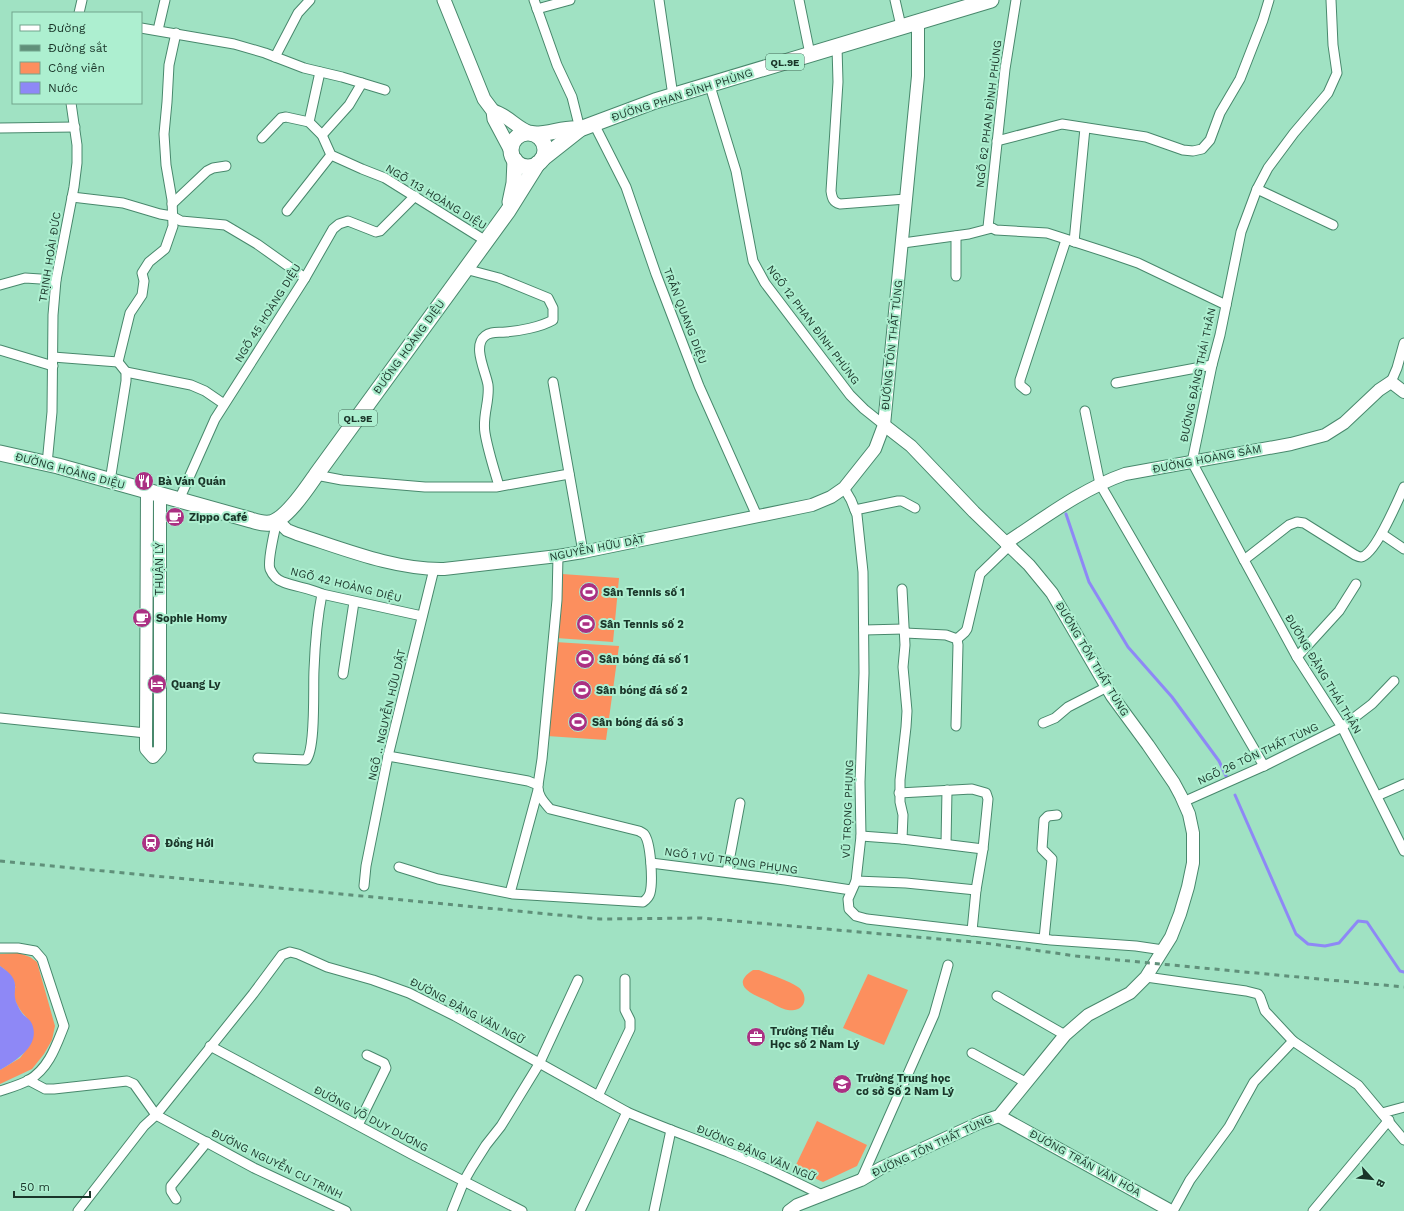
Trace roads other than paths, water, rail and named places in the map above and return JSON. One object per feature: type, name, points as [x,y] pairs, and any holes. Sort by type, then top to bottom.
[{"type":"main road","points":[[444,0],[484,100],[493,111],[494,119],[513,156],[520,164],[526,166],[532,166],[540,161],[545,153],[545,146],[541,138],[517,126],[501,113],[493,111]]},
{"type":"main road","name":"ĐƯỜNG PHAN ĐÌNH PHÙNG","points":[[533,133],[542,134],[587,126],[673,96],[837,47],[918,21],[964,4],[991,0]]},
{"type":"main road","name":"ĐƯỜNG PHAN ĐÌNH PHÙNG","points":[[540,161],[587,126]]},
{"type":"main road","points":[[513,156],[512,145],[517,136],[523,133],[533,133]]},
{"type":"main road","name":"ĐƯỜNG HOÀNG DIỆU","points":[[508,211],[514,183],[513,156]]},
{"type":"main road","name":"ĐƯỜNG HOÀNG DIỆU","points":[[0,453],[47,464],[263,523],[277,520],[298,500],[508,211],[540,161]]},
{"type":"street","points":[[79,12],[82,0]]},
{"type":"street","points":[[158,30],[164,0]]},
{"type":"street","points":[[276,57],[298,13],[310,0]]},
{"type":"street","points":[[536,4],[570,0]]},
{"type":"street","points":[[659,0],[673,96]]},
{"type":"street","points":[[799,0],[810,54]]},
{"type":"street","points":[[895,0],[901,26]]},
{"type":"street","name":"NGÕ 62 PHAN ĐÌNH PHÙNG","points":[[992,228],[988,227],[997,140],[1005,69],[1016,0]]},
{"type":"street","points":[[997,140],[1062,124],[1146,137],[1183,150],[1202,149],[1210,140],[1220,113],[1240,79],[1263,20],[1269,0]]},
{"type":"street","name":"ĐƯỜNG ĐẶNG THÁI THÂN","points":[[1331,0],[1333,45],[1337,73],[1328,93],[1294,133],[1268,168],[1257,189],[1240,232],[1220,335],[1212,365],[1192,462],[1297,657],[1342,727],[1404,851]]},
{"type":"street","name":"TRẦN QUANG DIỆU","points":[[536,4],[557,65],[572,97],[587,126],[626,187],[656,274],[696,379],[756,516]]},
{"type":"street","name":"ĐƯỜNG TÔN THẤT TÙNG","points":[[789,1211],[797,1205],[861,1180],[881,1168],[981,1122],[999,1116],[1065,1035],[1088,1015],[1130,993],[1146,977],[1171,937],[1180,914],[1193,863],[1193,833],[1189,814],[1174,782],[1106,687],[1052,593],[1029,565],[911,446],[884,425],[903,243],[918,76],[918,21]]},
{"type":"street","points":[[142,28],[234,44],[276,57],[304,68],[385,90]]},
{"type":"street","points":[[118,362],[130,313],[142,295],[144,282],[142,273],[149,262],[164,248],[173,226],[164,134],[169,65],[176,33]]},
{"type":"street","points":[[837,47],[838,82],[831,191],[832,198],[835,203],[840,204],[906,199]]},
{"type":"street","points":[[309,122],[320,72]]},
{"type":"street","points":[[322,135],[348,105],[362,83]]},
{"type":"street","name":"NGÕ 12 PHAN ĐÌNH PHÙNG","points":[[710,86],[733,158],[753,261],[766,283],[850,395],[864,409],[884,425]]},
{"type":"street","name":"TRỊNH HOÀI ĐỨC","points":[[47,464],[52,412],[53,315],[56,280],[77,163],[75,127],[71,104]]},
{"type":"street","points":[[262,138],[281,118],[286,117],[309,122],[322,135],[331,155],[287,212]]},
{"type":"street","points":[[0,128],[75,127]]},
{"type":"street","points":[[1026,390],[1020,385],[1020,380],[1070,241],[1085,128]]},
{"type":"street","name":"NGÕ 113 HOÀNG DIỆU","points":[[331,155],[385,178],[486,241]]},
{"type":"street","points":[[172,204],[207,171],[213,168],[226,166]]},
{"type":"street","points":[[1257,189],[1333,225]]},
{"type":"street","name":"NGÕ 45 HOÀNG DIỆU","points":[[179,500],[215,419],[304,278],[333,229],[339,224],[348,221],[376,232],[380,231],[415,196]]},
{"type":"street","points":[[72,197],[123,203],[172,216],[181,222],[203,222],[224,225],[256,244],[304,278]]},
{"type":"street","points":[[903,243],[956,236],[992,228],[996,230],[1047,233],[1138,263],[1226,305]]},
{"type":"street","points":[[956,236],[956,276]]},
{"type":"street","points":[[465,269],[500,278],[535,292],[548,298],[553,308],[553,320],[546,324],[505,332],[490,333],[484,336],[481,340],[479,353],[488,384],[488,394],[484,417],[484,433],[499,486]]},
{"type":"street","points":[[0,285],[26,278],[56,280]]},
{"type":"street","points":[[1404,343],[1397,368],[1391,382],[1404,392]]},
{"type":"street","points":[[0,350],[53,361],[118,362]]},
{"type":"street","points":[[110,481],[126,381],[126,372],[118,362]]},
{"type":"street","points":[[1116,382],[1212,365]]},
{"type":"street","points":[[126,372],[191,385],[205,391],[224,404]]},
{"type":"street","points":[[553,382],[583,552]]},
{"type":"street","name":"ĐƯỜNG HOÀNG SÂM","points":[[1007,544],[1088,490],[1125,474],[1291,444],[1326,435],[1344,423],[1391,382]]},
{"type":"street","points":[[1085,410],[1100,484],[1264,766]]},
{"type":"street","name":"NGUYỄN HỮU DẬT","points":[[277,520],[288,530],[297,534],[407,567],[434,570],[558,556],[812,505],[831,497],[844,488],[875,449],[884,425]]},
{"type":"street","points":[[316,475],[342,480],[395,486],[425,487],[499,486],[569,474]]},
{"type":"street","points":[[1244,560],[1289,525],[1297,522],[1304,523],[1355,555],[1362,557],[1368,553],[1382,534],[1404,487]]},
{"type":"street","name":"VŨ TRỌNG PHỤNG","points":[[844,488],[852,500],[857,515],[863,572],[864,630],[860,782],[861,836],[856,881],[848,899],[849,909],[856,916],[867,919],[1044,939],[1136,946],[1163,950]]},
{"type":"street","name":"THUẬN LÝ","points":[[153,493],[160,749],[153,757],[146,749],[153,493]]},
{"type":"street","points":[[855,510],[898,501],[902,501],[915,508]]},
{"type":"street","name":"NGÕ 42 HOÀNG DIỆU","points":[[277,520],[270,561],[270,569],[275,578],[322,594],[422,616]]},
{"type":"street","points":[[1382,534],[1404,549]]},
{"type":"street","points":[[957,639],[967,629],[980,574],[1007,544]]},
{"type":"street","points":[[510,893],[538,788],[557,600],[558,556]]},
{"type":"street","name":"NGÕ .. NGUYỄN HỮU DẬT","points":[[364,886],[366,866],[388,756],[434,570]]},
{"type":"street","points":[[1297,657],[1339,611],[1356,584]]},
{"type":"street","points":[[902,589],[906,645],[903,666],[907,711],[899,793],[903,815],[902,839]]},
{"type":"street","points":[[258,758],[306,760],[310,753],[314,708],[314,671],[318,615],[322,594]]},
{"type":"street","points":[[343,674],[354,602]]},
{"type":"street","points":[[864,630],[905,631],[946,635],[957,639]]},
{"type":"street","points":[[956,726],[957,639]]},
{"type":"street","name":"NGÕ 26 TÔN THẤT TÙNG","points":[[1184,802],[1264,766],[1342,727],[1372,704],[1394,680]]},
{"type":"street","points":[[1042,723],[1055,718],[1068,707],[1106,687]]},
{"type":"street","points":[[0,718],[146,733]]},
{"type":"street","points":[[388,756],[528,781],[538,788]]},
{"type":"street","points":[[1377,796],[1404,784]]},
{"type":"street","name":"NGÕ 1 VŨ TRỌNG PHỤNG","points":[[538,788],[542,800],[550,809],[639,831],[644,834],[647,840],[651,863],[727,872],[851,890]]},
{"type":"street","points":[[899,793],[972,789],[986,792],[988,799],[983,849],[976,890],[972,931]]},
{"type":"street","points":[[946,844],[947,790]]},
{"type":"street","points":[[727,872],[740,803]]},
{"type":"street","points":[[1044,939],[1052,859],[1042,849],[1044,820],[1048,816],[1057,815]]},
{"type":"street","points":[[861,836],[902,839],[983,849]]},
{"type":"street","points":[[399,867],[438,879],[510,893],[643,902],[648,899],[650,893],[652,882],[651,863]]},
{"type":"street","points":[[856,881],[976,890]]},
{"type":"street","points":[[0,948],[18,948],[35,952],[42,959],[64,1026],[51,1057],[39,1072],[28,1080],[0,1092]]},
{"type":"street","name":"ĐƯỜNG ĐẶNG VĂN NGỮ","points":[[78,1211],[144,1126],[156,1115],[253,994],[282,955],[290,952],[328,967],[374,980],[409,993],[455,1016],[627,1112],[739,1156],[789,1178],[822,1195]]},
{"type":"street","points":[[861,1180],[934,1015],[948,965]]},
{"type":"street","points":[[1146,977],[1258,994],[1265,1011],[1293,1041],[1358,1085],[1389,1120],[1404,1140]]},
{"type":"street","points":[[598,1096],[630,1029],[630,1020],[625,1010],[625,979]]},
{"type":"street","points":[[452,1211],[464,1181],[486,1145],[501,1126],[539,1064],[578,980]]},
{"type":"street","points":[[997,996],[1065,1035]]},
{"type":"street","points":[[1172,1211],[1190,1180],[1229,1127],[1254,1082],[1293,1041]]},
{"type":"street","name":"ĐƯỜNG VÕ DUY DƯƠNG","points":[[210,1046],[522,1211]]},
{"type":"street","points":[[972,1053],[1027,1082]]},
{"type":"street","points":[[358,1124],[386,1068],[384,1063],[367,1055]]},
{"type":"street","points":[[28,1080],[45,1089],[127,1081],[134,1084],[156,1115]]},
{"type":"street","points":[[1382,1113],[1404,1107]]},
{"type":"street","points":[[580,1211],[627,1112]]},
{"type":"street","name":"ĐƯỜNG NGUYỄN CƯ TRINH","points":[[156,1115],[254,1168],[346,1211]]},
{"type":"street","name":"ĐƯỜNG TRẦN VĂN HÒA","points":[[999,1116],[1172,1211]]},
{"type":"street","points":[[1312,1211],[1389,1120]]},
{"type":"street","points":[[654,1211],[671,1130]]},
{"type":"street","points":[[176,1199],[171,1191],[171,1186],[190,1165],[207,1142]]},
{"type":"water","points":[[0,966],[14,980],[16,1002],[22,1013],[31,1022],[34,1032],[30,1046],[25,1052],[0,1070]]},
{"type":"waterway","points":[[1066,514],[1089,582],[1128,647],[1172,697],[1219,761],[1228,780]]},
{"type":"waterway","points":[[1235,795],[1296,934],[1308,944],[1325,946],[1339,943],[1358,921],[1367,922],[1400,971],[1404,972]]},
{"type":"railway","points":[[0,861],[600,919],[701,918],[985,943],[1076,956],[1404,987]]},
{"type":"place","name":"Bà Ván Quán","points":[[144,481]]},
{"type":"place","name":"Zippo Café","points":[[175,517]]},
{"type":"place","name":"Sân Tennis số 1","points":[[589,592]]},
{"type":"place","name":"Sophie Homy","points":[[142,618]]},
{"type":"place","name":"Sân Tennis số 2","points":[[586,624]]},
{"type":"place","name":"Sân bóng đá số 1","points":[[585,659]]},
{"type":"place","name":"Quang Ly","points":[[157,684]]},
{"type":"place","name":"Sân bóng đá số 2","points":[[582,690]]},
{"type":"place","name":"Sân bóng đá số 3","points":[[578,722]]},
{"type":"place","name":"Đồng Hới","points":[[151,843]]},
{"type":"place","name":"Trường Tiểu Học số 2 Nam Lý","points":[[756,1037]]},
{"type":"place","name":"Trường Trung học cơ sở Số 2 Nam Lý","points":[[842,1084]]}]
